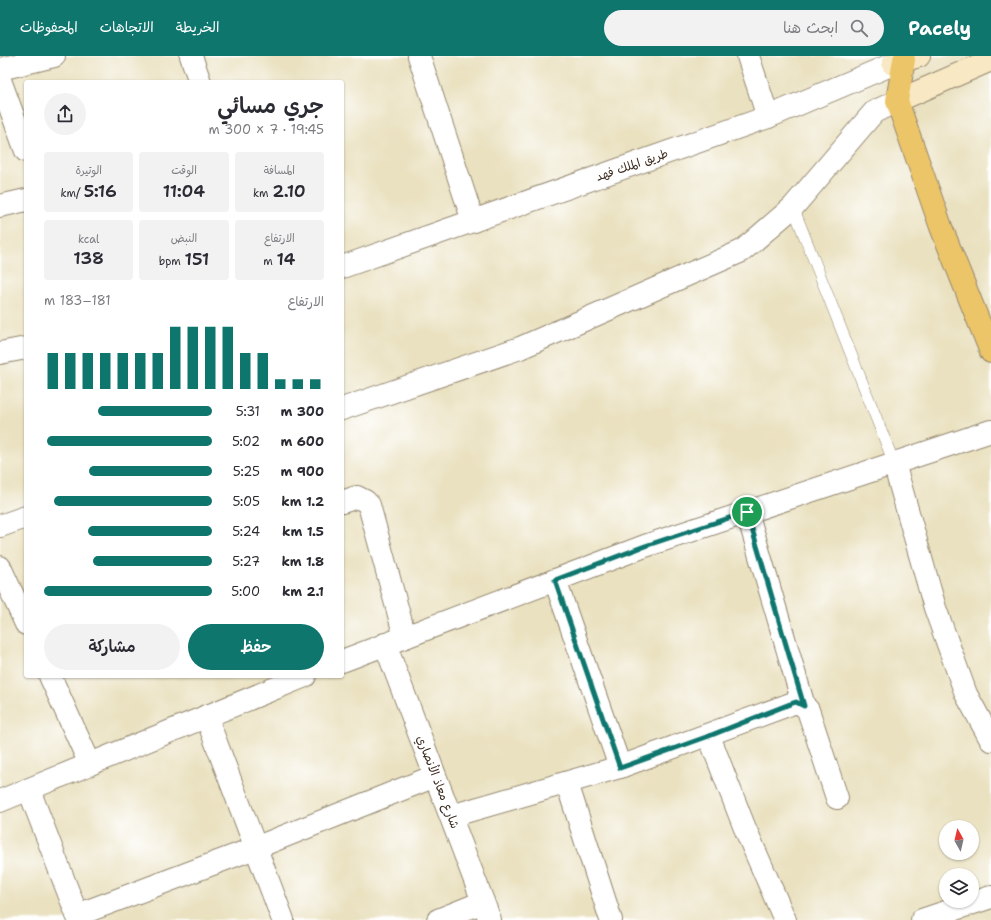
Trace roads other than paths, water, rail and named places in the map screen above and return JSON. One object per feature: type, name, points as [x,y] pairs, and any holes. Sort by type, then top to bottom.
[{"type":"main road","points":[[907,58],[897,101],[941,227],[991,352]]},
{"type":"main road","points":[[897,101],[991,60]]},
{"type":"street","points":[[0,69],[54,56]]},
{"type":"street","points":[[191,56],[199,80]]},
{"type":"street","points":[[419,56],[473,221]]},
{"type":"street","points":[[748,56],[768,117]]},
{"type":"street","name":"طريق الملك فهد","points":[[344,265],[768,117],[907,58]]},
{"type":"street","points":[[0,80],[24,146]]},
{"type":"street","points":[[344,408],[520,348],[742,251],[793,207],[874,112],[897,101]]},
{"type":"street","points":[[0,206],[24,200]]},
{"type":"street","points":[[0,353],[24,348]]},
{"type":"street","points":[[344,660],[645,546],[991,431]]},
{"type":"street","points":[[894,463],[935,608],[966,694],[991,740]]},
{"type":"street","name":"شارع معاذ الأنصاري","points":[[344,501],[357,497],[366,501],[369,505],[395,640],[435,776],[487,911]]},
{"type":"street","points":[[747,512],[804,706]]},
{"type":"street","points":[[0,526],[24,518]]},
{"type":"street","points":[[0,567],[24,620]]},
{"type":"street","points":[[555,580],[620,768]]},
{"type":"street","points":[[51,678],[90,764]]},
{"type":"street","points":[[0,801],[206,716],[271,682],[294,678]]},
{"type":"street","points":[[451,816],[620,768],[709,736],[796,702],[808,710],[837,798]]},
{"type":"street","points":[[206,716],[282,920]]},
{"type":"street","points":[[709,736],[744,826],[785,920]]},
{"type":"street","points":[[29,790],[78,917],[435,776]]},
{"type":"street","points":[[567,783],[611,920]]},
{"type":"street","points":[[922,920],[991,897]]},
{"type":"street","points":[[438,920],[487,911]]},
{"type":"lane","points":[[793,207],[894,463]]}]
